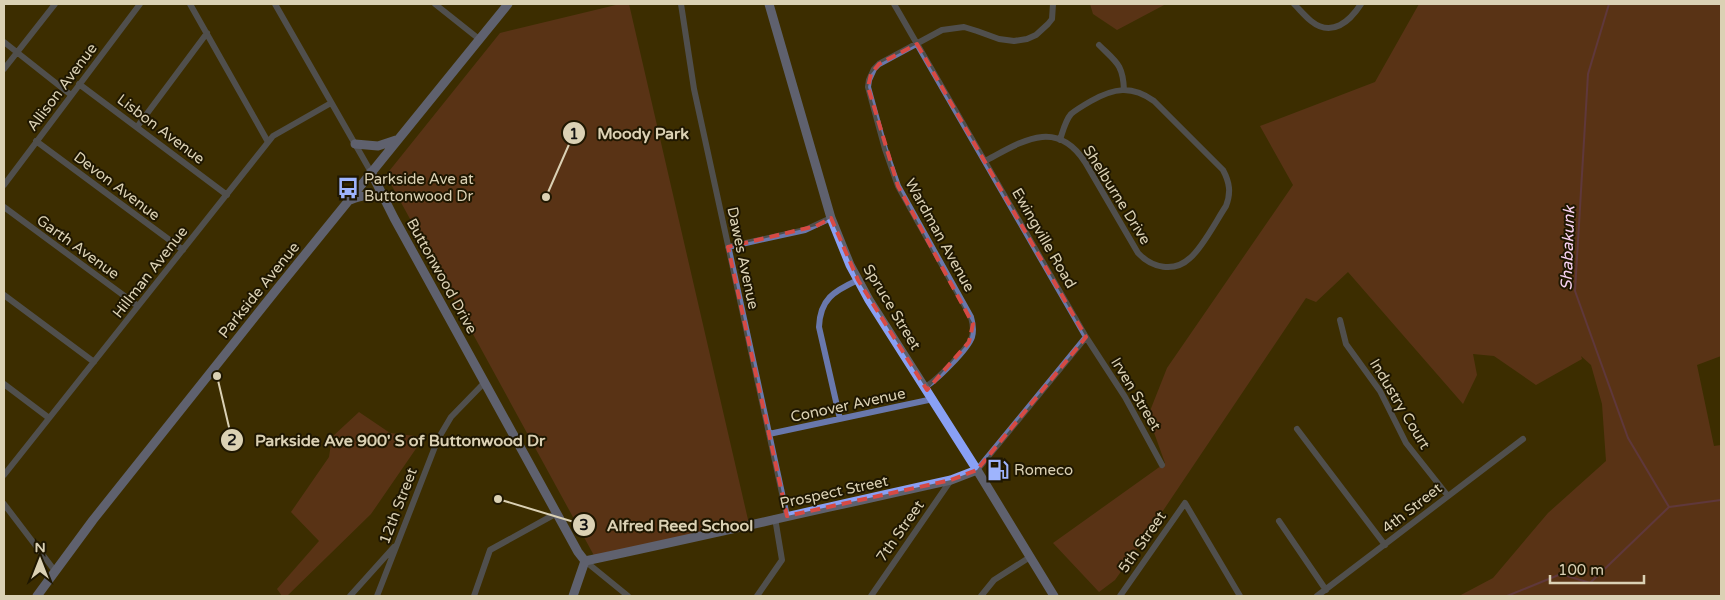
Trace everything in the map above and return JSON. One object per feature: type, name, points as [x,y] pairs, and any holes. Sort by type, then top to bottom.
[{"type":"street","points":[[4,68],[54,4]]},
{"type":"street","name":"Allison Avenue","points":[[4,185],[140,4]]},
{"type":"street","points":[[190,4],[268,142]]},
{"type":"street","name":"Buttonwood Drive","points":[[275,4],[371,172],[578,552],[586,561]]},
{"type":"street","points":[[434,4],[478,39]]},
{"type":"street","name":"Parkside Avenue","points":[[37,596],[105,505],[508,4]]},
{"type":"street","name":"Dawes Avenue","points":[[681,4],[694,89],[787,516]]},
{"type":"street","name":"Spruce Street","points":[[768,4],[839,241],[858,280],[1054,596]]},
{"type":"street","name":"Ewingville Road","points":[[894,4],[1086,337]]},
{"type":"street","name":"Wardman Avenue","points":[[925,387],[934,382],[969,342],[973,324],[898,186],[885,149],[868,87],[871,74],[879,64],[942,30],[964,27],[999,39],[1014,41],[1027,39],[1036,35],[1048,24],[1052,18],[1053,4]]},
{"type":"street","points":[[1294,4],[1310,21],[1328,28],[1342,25],[1348,21],[1361,4]]},
{"type":"street","points":[[137,127],[207,33]]},
{"type":"street","points":[[4,42],[71,95]]},
{"type":"street","points":[[1099,45],[1120,66],[1124,90]]},
{"type":"street","name":"Lisbon Avenue","points":[[79,84],[227,195]]},
{"type":"street","name":"Shelburne Drive","points":[[985,162],[1031,138],[1047,137],[1068,144],[1080,155],[1138,253],[1156,266],[1170,267],[1191,258],[1226,206],[1230,192],[1223,170],[1154,101],[1141,93],[1124,90],[1103,94],[1076,110],[1067,121],[1060,140]]},
{"type":"street","name":"Hillman Avenue","points":[[4,475],[273,136],[331,103]]},
{"type":"street","points":[[355,144],[378,146],[397,140]]},
{"type":"street","name":"Devon Avenue","points":[[36,141],[183,250]]},
{"type":"street","points":[[347,202],[361,195],[372,194],[384,198]]},
{"type":"street","name":"Garth Avenue","points":[[4,207],[138,306]]},
{"type":"street","points":[[728,247],[805,230],[831,218]]},
{"type":"street","points":[[840,419],[819,328],[820,319],[824,305],[829,298],[842,287],[858,280]]},
{"type":"street","points":[[4,295],[94,362]]},
{"type":"street","name":"Industry Court","points":[[1340,320],[1346,344],[1380,391],[1406,443],[1448,496]]},
{"type":"street","points":[[977,470],[1086,337]]},
{"type":"street","name":"Irven Street","points":[[1086,337],[1124,397],[1162,465]]},
{"type":"street","name":"12th Street","points":[[377,596],[438,439],[451,417],[485,382]]},
{"type":"street","points":[[4,384],[49,418]]},
{"type":"street","name":"Conover Avenue","points":[[769,434],[933,399]]},
{"type":"street","points":[[1297,429],[1385,545]]},
{"type":"street","name":"4th Street","points":[[1317,596],[1523,440]]},
{"type":"street","name":"Prospect Street","points":[[586,561],[951,480],[977,470]]},
{"type":"street","name":"7th Street","points":[[870,596],[951,480]]},
{"type":"street","name":"5th Street","points":[[1121,594],[1185,503],[1240,596]]},
{"type":"street","points":[[4,504],[55,571]]},
{"type":"street","points":[[474,596],[490,550],[557,513]]},
{"type":"street","points":[[757,596],[782,560],[775,518]]},
{"type":"street","points":[[1279,521],[1326,590]]},
{"type":"street","points":[[350,596],[398,543]]},
{"type":"street","points":[[981,596],[994,580],[1030,557]]},
{"type":"street","points":[[573,596],[586,561],[628,596]]},
{"type":"street","points":[[1121,594],[1130,596]]},
{"type":"highlighted area","points":[[917,44],[1086,337],[977,470],[951,480],[787,516],[728,247],[816,226],[831,218],[858,280],[927,390],[969,342],[973,324],[898,186],[868,87],[871,74],[879,64]]},
{"type":"shaded area","points":[[620,4],[629,4],[749,524],[597,561],[386,175],[500,33]]},
{"type":"shaded area","points":[[1090,4],[1166,4],[1117,30],[1093,14]]},
{"type":"shaded area","points":[[1419,4],[1721,4],[1721,356],[1697,365],[1714,446],[1721,445],[1721,596],[1459,596],[1493,578],[1548,513],[1606,461],[1602,404],[1591,365],[1581,356],[1582,359],[1536,385],[1494,356],[1473,354],[1477,375],[1463,404],[1348,272],[1316,302],[1306,298],[1144,539],[1115,580],[1099,592],[1053,543],[1165,463],[1148,416],[1167,368],[1293,185],[1260,126],[1375,82]]},
{"type":"shaded area","points":[[359,412],[390,433],[424,437],[371,514],[287,596],[282,596],[277,589],[319,541],[291,512],[329,457],[332,437]]},
{"type":"waterway","name":"Shabakunk","points":[[1609,4],[1588,74],[1575,291],[1628,438],[1669,507]]},
{"type":"waterway","points":[[1669,507],[1721,500]]},
{"type":"waterway","points":[[1507,596],[1561,574],[1590,583],[1669,507]]},
{"type":"place","name":"Parkside Ave at Buttonwood Dr","points":[[348,188]]},
{"type":"place","name":"Moody Park","points":[[546,197]]},
{"type":"place","name":"Parkside Ave 900' S of Buttonwood Dr","points":[[217,376]]},
{"type":"place","name":"Romeco","points":[[998,470]]},
{"type":"place","name":"Alfred Reed School","points":[[498,499]]}]
